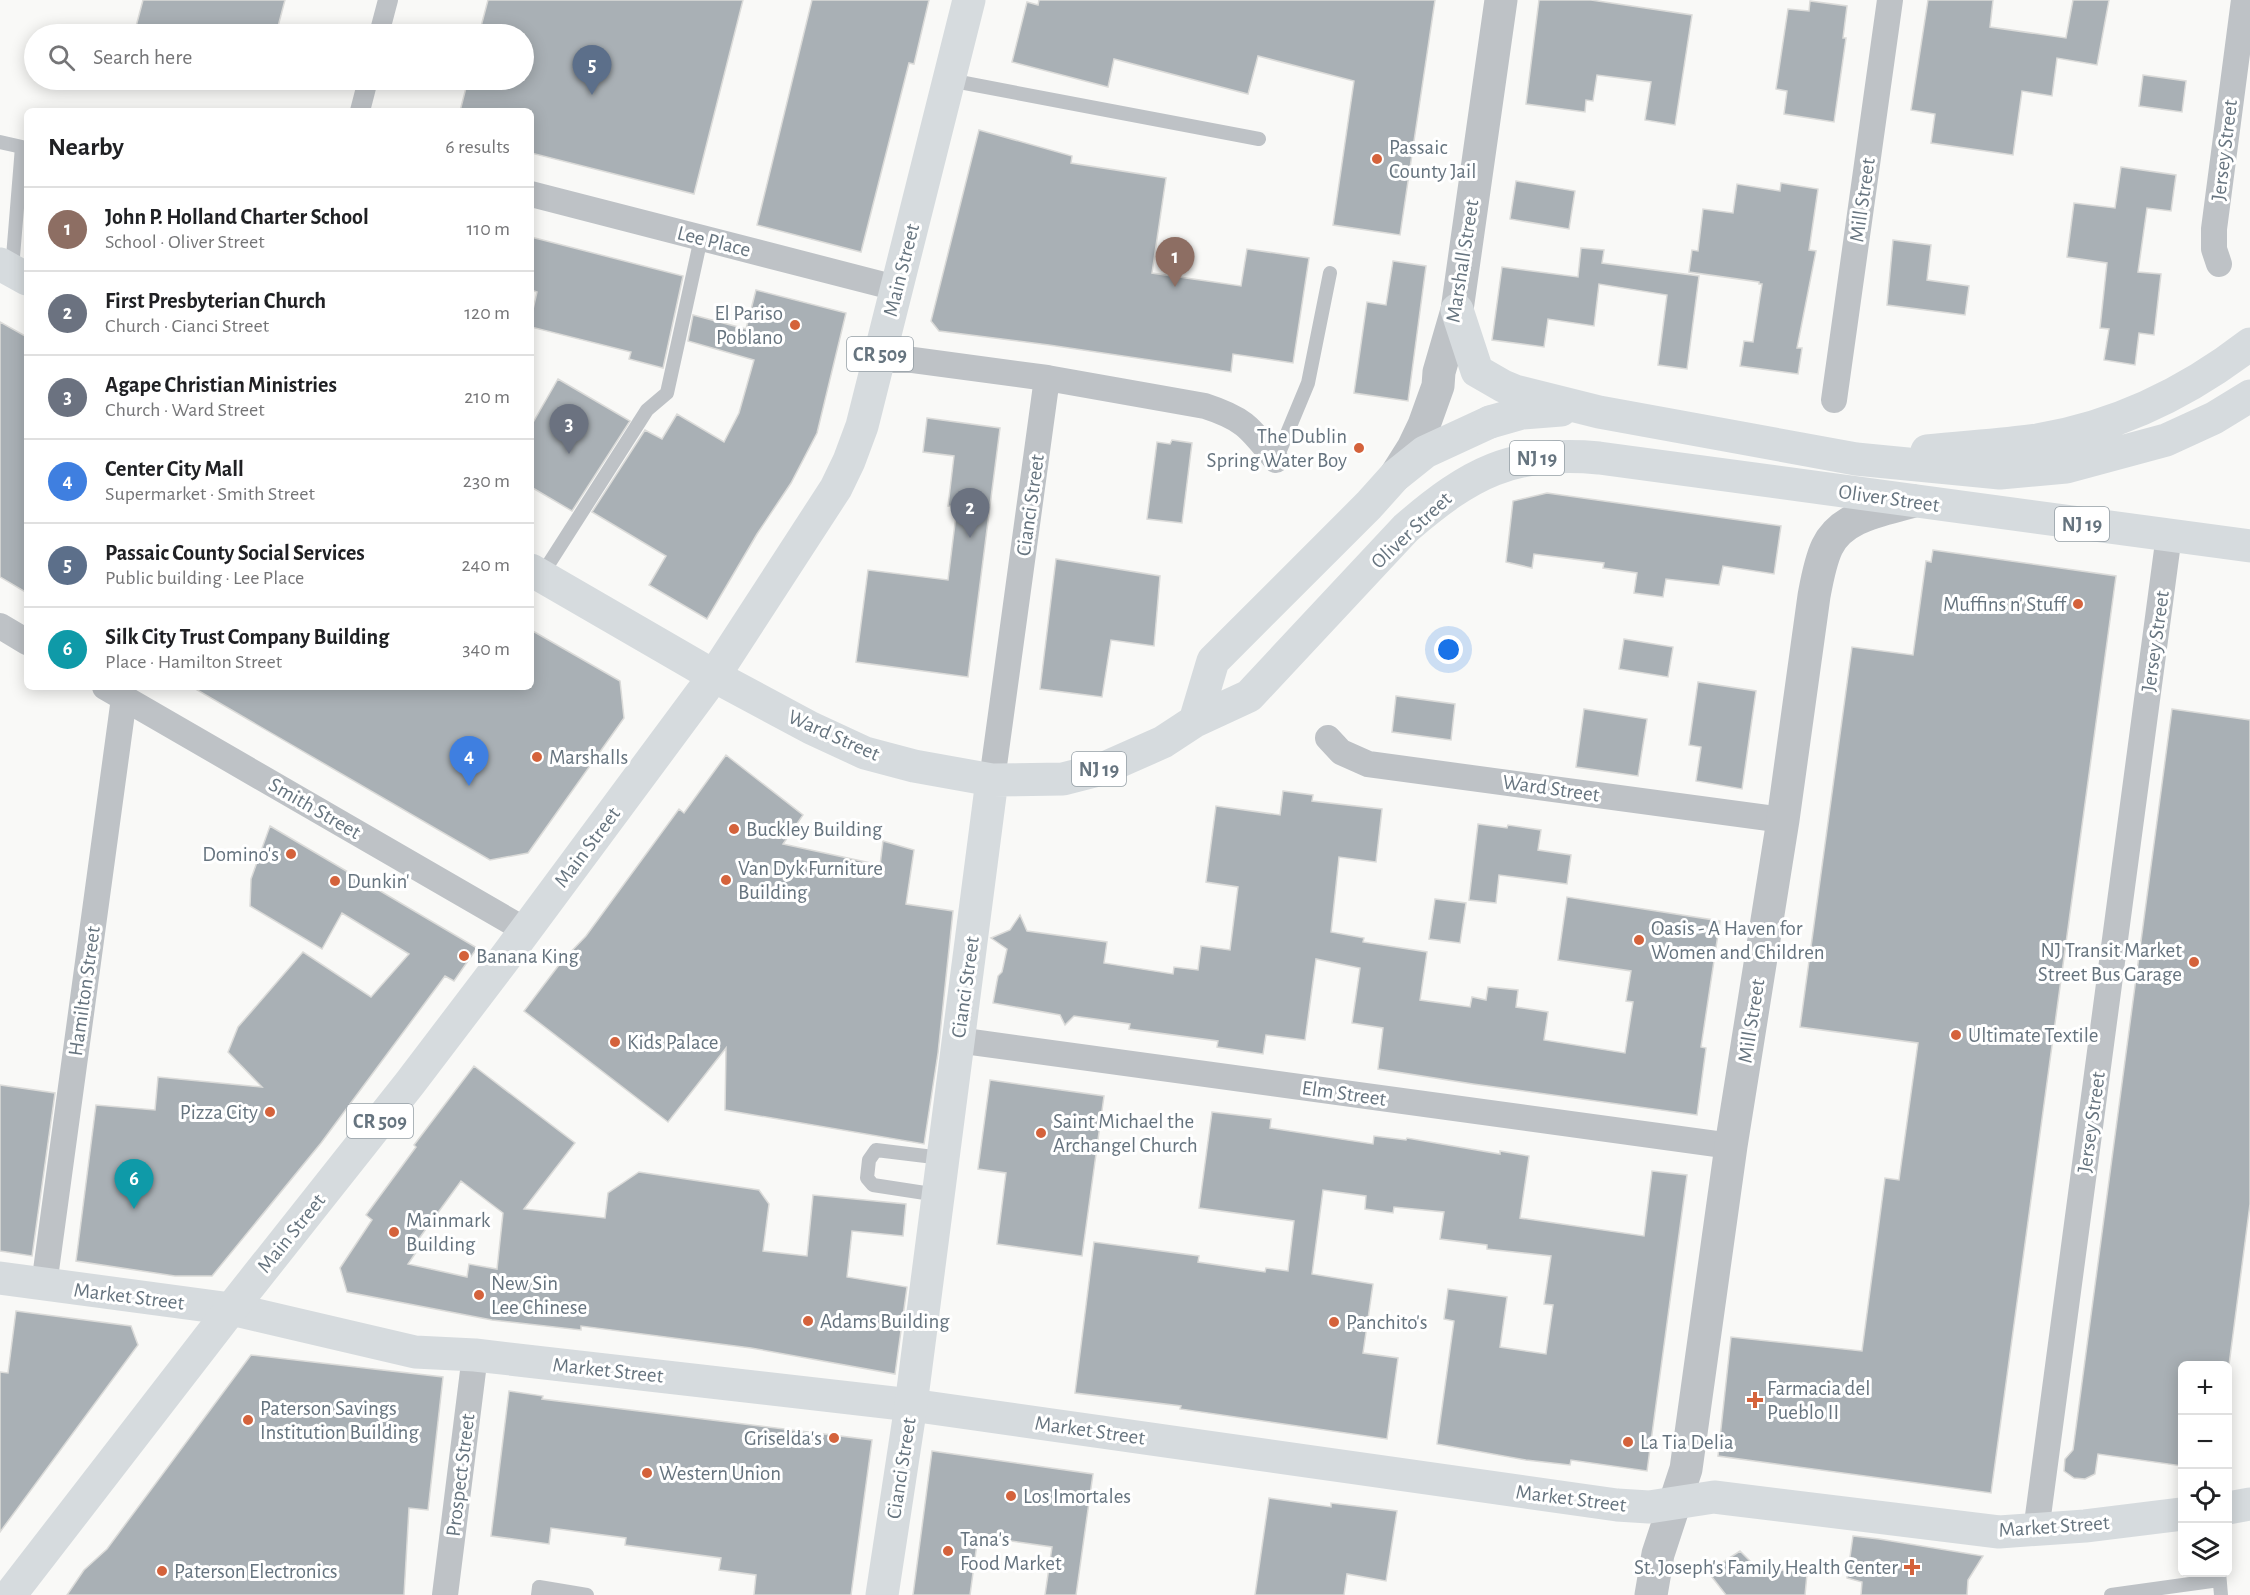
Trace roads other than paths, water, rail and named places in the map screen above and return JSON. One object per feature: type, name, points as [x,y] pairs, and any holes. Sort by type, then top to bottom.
[{"type":"main road","name":"Main Street","points":[[10,1595],[231,1309],[410,1083],[525,930],[714,676],[836,488],[862,426],[969,0]]},
{"type":"main road","points":[[1457,310],[1478,371],[1515,391],[1599,412]]},
{"type":"main road","points":[[1856,459],[2037,440],[2078,430],[2157,403],[2194,383],[2250,344]]},
{"type":"main road","name":"NJ 19","points":[[1195,722],[1213,661],[1369,505],[1395,476],[1425,452],[1490,422],[1522,413],[1555,410],[1599,412],[1856,459],[2000,473],[2066,467],[2166,440],[2214,418],[2250,396]]},
{"type":"main road","name":"Oliver Street","points":[[1195,722],[1249,696],[1406,528],[1438,501],[1465,482],[1508,464],[1554,456],[1576,456],[2250,546]]},
{"type":"main road","name":"Ward Street","points":[[536,573],[714,676],[811,728],[865,753],[914,766],[992,780],[1063,779],[1102,769],[1163,742],[1195,722]]},
{"type":"main road","name":"Cianci Street","points":[[882,1595],[911,1405],[992,780]]},
{"type":"main road","name":"Market Street","points":[[0,1278],[231,1309],[415,1352],[475,1355],[911,1405],[1617,1505],[1648,1507],[1714,1497],[1999,1532],[2036,1531],[2178,1514]]},
{"type":"main road","points":[[2232,1507],[2250,1504]]},
{"type":"street","points":[[381,24],[387,0]]},
{"type":"street","name":"Marshall Street","points":[[1395,476],[1413,448],[1424,425],[1438,386],[1439,372],[1457,310],[1501,0]]},
{"type":"street","name":"Mill Street","points":[[1834,400],[1890,0]]},
{"type":"street","name":"Jersey Street","points":[[2219,264],[2214,249],[2214,229],[2244,0]]},
{"type":"street","points":[[361,108],[365,90]]},
{"type":"street","name":"Lee Place","points":[[534,195],[896,288]]},
{"type":"street","points":[[878,360],[913,360],[1047,378],[1205,406],[1227,413],[1246,424],[1276,460]]},
{"type":"street","name":"Cianci Street","points":[[992,780],[1047,378]]},
{"type":"street","name":"Mill Street","points":[[1651,1595],[1658,1554],[1686,1469],[1731,1146],[1783,820],[1814,596],[1827,546],[1839,530],[1849,522],[1914,501]]},
{"type":"street","name":"Jersey Street","points":[[2036,1531],[2169,535]]},
{"type":"street","points":[[0,627],[24,640]]},
{"type":"street","name":"Smith Street","points":[[114,692],[525,930]]},
{"type":"street","name":"Hamilton Street","points":[[44,1285],[114,692]]},
{"type":"street","name":"Ward Street","points":[[1328,738],[1341,752],[1368,764],[1783,820]]},
{"type":"street","name":"Elm Street","points":[[957,1040],[1731,1146]]},
{"type":"street","name":"Prospect Street","points":[[445,1595],[475,1355]]},
{"type":"lane","points":[[949,80],[1259,140]]},
{"type":"lane","points":[[0,142],[22,147],[13,271]]},
{"type":"lane","points":[[536,573],[647,410],[667,393],[701,238]]},
{"type":"lane","points":[[1276,460],[1308,383],[1330,273]]},
{"type":"lane","points":[[938,1195],[873,1185],[867,1178],[869,1160],[876,1150],[943,1158]]},
{"type":"lane","points":[[2110,1595],[2213,1577]]},
{"type":"lane","points":[[2219,1577],[2221,1595]]},
{"type":"lane","points":[[538,1595],[539,1587],[587,1595]]},
{"type":"place","name":"Passaic County Social Services","points":[[592,95]]},
{"type":"place","name":"Passaic County Jail","points":[[1377,159]]},
{"type":"place","name":"John P. Holland Charter School","points":[[1175,287]]},
{"type":"place","name":"El Pariso Poblano","points":[[795,325]]},
{"type":"place","name":"The Dublin Spring Water Boy","points":[[1359,448]]},
{"type":"place","name":"Agape Christian Ministries","points":[[569,454]]},
{"type":"place","name":"First Presbyterian Church","points":[[970,538]]},
{"type":"place","name":"Muffins n' Stuff","points":[[2078,604]]},
{"type":"place","name":"Marshalls","points":[[537,757]]},
{"type":"place","name":"Center City Mall","points":[[469,786]]},
{"type":"place","name":"Buckley Building","points":[[734,829]]},
{"type":"place","name":"Domino's","points":[[291,854]]},
{"type":"place","name":"Van Dyk Furniture Building","points":[[726,880]]},
{"type":"place","name":"Dunkin'","points":[[335,881]]},
{"type":"place","name":"Oasis - A Haven for Women and Children","points":[[1639,940]]},
{"type":"place","name":"Banana King","points":[[464,956]]},
{"type":"place","name":"NJ Transit Market Street Bus Garage","points":[[2194,962]]},
{"type":"place","name":"Ultimate Textile","points":[[1956,1035]]},
{"type":"place","name":"Kids Palace","points":[[615,1042]]},
{"type":"place","name":"Pizza City","points":[[270,1112]]},
{"type":"place","name":"Saint Michael the Archangel Church","points":[[1041,1133]]},
{"type":"place","name":"Silk City Trust Company Building","points":[[134,1209]]},
{"type":"place","name":"Mainmark Building","points":[[394,1232]]},
{"type":"place","name":"New Sin Lee Chinese","points":[[479,1295]]},
{"type":"place","name":"Adams Building","points":[[808,1321]]},
{"type":"place","name":"Panchito's","points":[[1334,1322]]},
{"type":"place","name":"Farmacia del Pueblo II","points":[[1755,1400]]},
{"type":"place","name":"Paterson Savings Institution Building","points":[[248,1420]]},
{"type":"place","name":"Griselda's","points":[[834,1438]]},
{"type":"place","name":"La Tia Delia","points":[[1628,1442]]},
{"type":"place","name":"Western Union","points":[[647,1473]]},
{"type":"place","name":"Los Imortales","points":[[1011,1496]]},
{"type":"place","name":"Tana's Food Market","points":[[948,1551]]},
{"type":"place","name":"St. Joseph's Family Health Center","points":[[1912,1567]]},
{"type":"place","name":"Paterson Electronics","points":[[162,1571]]}]
